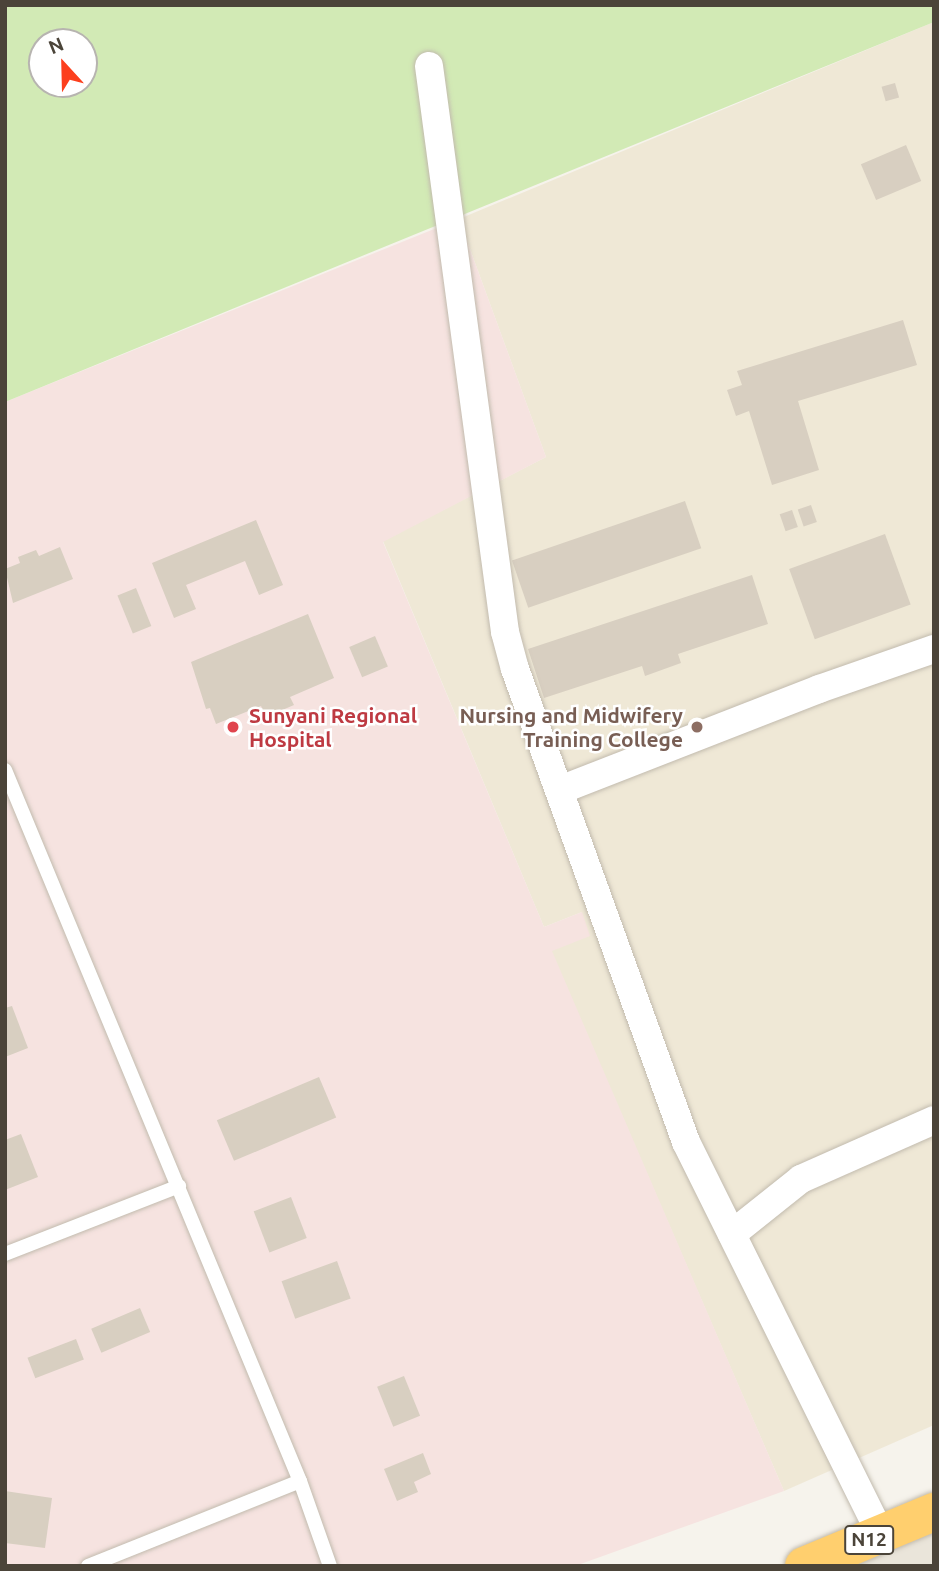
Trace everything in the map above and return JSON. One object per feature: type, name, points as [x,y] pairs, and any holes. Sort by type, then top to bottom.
[{"type":"highway","name":"N12","points":[[804,1566],[934,1513]]},
{"type":"street","points":[[429,66],[505,632],[686,1142],[882,1536]]},
{"type":"street","points":[[560,790],[934,649]]},
{"type":"street","points":[[732,1234],[801,1179],[934,1120]]},
{"type":"lane","points":[[5,770],[300,1481],[330,1566]]},
{"type":"lane","points":[[5,1254],[179,1186]]},
{"type":"lane","points":[[88,1566],[300,1481]]},
{"type":"shaded area","name":"Nursing and Midwifery Training College","points":[[934,22],[934,1425],[784,1491],[551,951],[582,912],[544,927],[383,541],[546,457],[459,219]]},
{"type":"shaded area","name":"Sunyani Regional Hospital","points":[[459,219],[546,457],[383,542],[544,927],[582,912],[590,936],[552,951],[784,1491],[575,1566],[5,1566],[5,402]]},
{"type":"shaded area","points":[[934,1505],[934,1566],[795,1566]]},
{"type":"green space","points":[[5,5],[934,5],[934,22],[5,402]]},
{"type":"building","points":[[895,83],[899,97],[886,101],[882,87]]},
{"type":"building","points":[[906,145],[921,181],[876,200],[861,164]]},
{"type":"building","points":[[903,320],[917,365],[798,401],[819,470],[772,485],[749,411],[736,416],[727,390],[742,385],[737,371]]},
{"type":"building","points":[[685,501],[701,548],[528,608],[512,561]]},
{"type":"building","points":[[811,505],[817,522],[804,527],[798,510]]},
{"type":"building","points":[[792,510],[798,527],[786,531],[780,514]]},
{"type":"building","points":[[256,520],[283,585],[259,595],[245,561],[186,585],[196,609],[174,618],[152,563]]},
{"type":"building","points":[[885,534],[911,604],[815,639],[789,569]]},
{"type":"building","points":[[60,547],[73,579],[13,603],[5,569],[20,563],[18,557],[36,550],[39,556]]},
{"type":"building","points":[[752,575],[768,624],[678,654],[681,663],[645,676],[642,666],[544,698],[528,649]]},
{"type":"building","points":[[136,588],[151,626],[133,634],[117,595]]},
{"type":"building","points":[[308,614],[334,678],[290,697],[294,705],[266,717],[261,706],[216,724],[210,708],[206,709],[191,662]]},
{"type":"building","points":[[375,636],[388,666],[362,677],[349,647]]},
{"type":"building","points":[[12,1006],[28,1048],[5,1057],[5,1008]]},
{"type":"building","points":[[319,1077],[336,1118],[234,1161],[217,1120]]},
{"type":"building","points":[[21,1134],[38,1177],[5,1190],[5,1140]]},
{"type":"building","points":[[291,1197],[307,1238],[269,1252],[254,1211]]},
{"type":"building","points":[[337,1261],[351,1299],[295,1319],[282,1281]]},
{"type":"building","points":[[140,1308],[150,1332],[101,1353],[91,1329]]},
{"type":"building","points":[[76,1339],[84,1360],[35,1378],[27,1358]]},
{"type":"building","points":[[404,1376],[420,1416],[393,1427],[377,1387]]},
{"type":"building","points":[[423,1453],[431,1474],[414,1482],[418,1492],[397,1501],[384,1469]]},
{"type":"building","points":[[5,1491],[52,1498],[45,1548],[5,1543]]},
{"type":"place","name":"Sunyani Regional Hospital","points":[[233,727]]},
{"type":"place","name":"Nursing and Midwifery Training College","points":[[697,727]]}]
